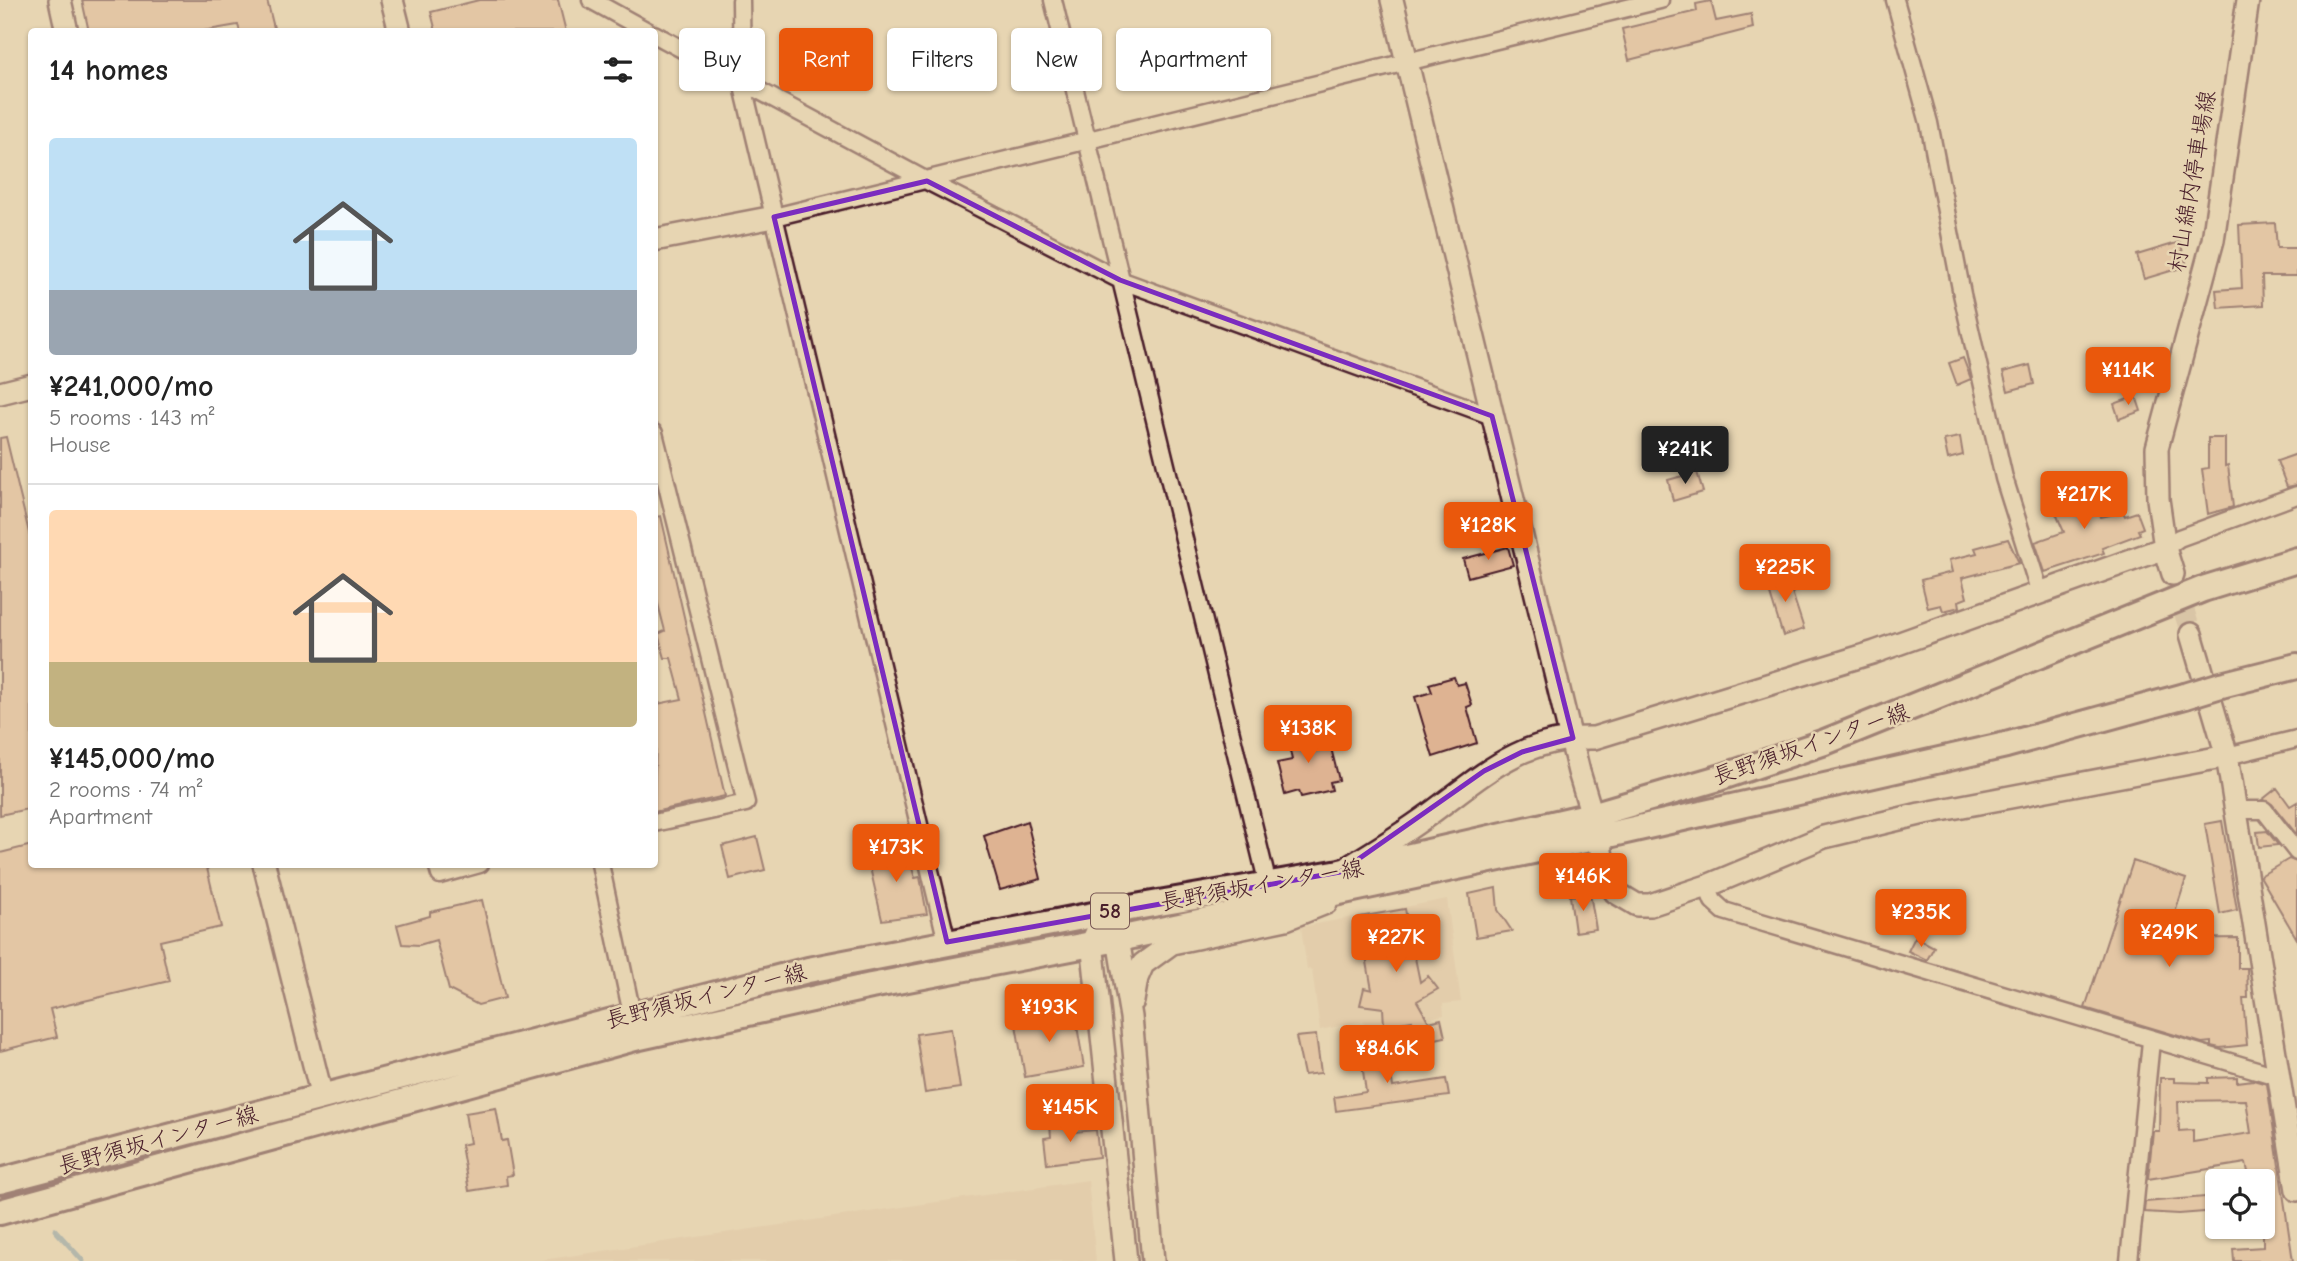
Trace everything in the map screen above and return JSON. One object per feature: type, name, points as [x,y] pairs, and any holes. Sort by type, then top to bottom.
[{"type":"main road","name":"長野須坂インター線","points":[[0,1212],[635,1038],[871,986],[1118,939],[1364,887],[1596,826],[1719,778],[1825,742],[2203,590],[2297,560]]},
{"type":"main road","name":"長野須坂インター線","points":[[0,1181],[808,970],[1104,913],[1596,826],[2006,745],[2297,666]]},
{"type":"street","points":[[60,0],[66,28]]},
{"type":"street","points":[[392,0],[399,28]]},
{"type":"street","points":[[591,0],[642,28]]},
{"type":"street","points":[[741,0],[741,28]]},
{"type":"street","points":[[1053,0],[1120,280],[1261,842],[1268,886]]},
{"type":"street","points":[[1392,0],[1573,738],[1579,772],[1609,881],[1615,892],[1637,905],[1662,903],[1836,834],[1920,814],[2227,756],[2297,739]]},
{"type":"street","points":[[658,239],[774,217],[928,181],[1086,139],[1660,0]]},
{"type":"street","points":[[1895,0],[1928,123],[1962,294],[2004,478],[2040,593]]},
{"type":"street","name":"村山綿内停車場線","points":[[2173,574],[2165,548],[2158,499],[2157,448],[2214,240],[2248,0]]},
{"type":"street","points":[[658,36],[679,48]]},
{"type":"street","points":[[744,91],[947,942]]},
{"type":"street","points":[[759,91],[1120,280],[1492,416]]},
{"type":"street","points":[[0,393],[28,386]]},
{"type":"street","points":[[658,449],[746,803],[658,822]]},
{"type":"street","points":[[1340,873],[1398,836],[1484,771],[1522,752],[1573,738],[1594,738],[1875,652],[2165,548],[2179,538],[2297,495]]},
{"type":"street","points":[[2191,634],[2227,756],[2234,810],[2286,1082],[2297,1190]]},
{"type":"street","points":[[2234,810],[2264,810],[2297,852]]},
{"type":"street","points":[[265,868],[322,1097]]},
{"type":"street","points":[[438,868],[439,875],[465,868]]},
{"type":"street","points":[[601,868],[632,1014]]},
{"type":"street","points":[[1707,886],[1713,901],[1724,911],[2286,1082]]},
{"type":"street","points":[[1131,1017],[1137,978],[1143,964],[1160,949],[1172,943],[1286,919],[1364,887]]},
{"type":"street","points":[[1104,913],[1118,939],[1131,1017],[1153,1261]]},
{"type":"street","points":[[1104,913],[1092,942],[1126,1261]]},
{"type":"street","points":[[2129,1261],[2151,1041]]},
{"type":"highlighted area","points":[[927,181],[1120,280],[1492,416],[1573,738],[1522,752],[1484,771],[1340,872],[947,942],[774,217]]},
{"type":"shaded area","points":[[1447,899],[1461,1002],[1443,1004],[1444,1015],[1366,1031],[1363,1021],[1320,1030],[1312,970],[1307,969],[1301,927]]},
{"type":"shaded area","points":[[1088,1180],[1096,1261],[536,1261],[663,1242]]},
{"type":"building","points":[[82,0],[267,0],[274,28],[239,28],[238,25],[220,28],[88,28]]},
{"type":"building","points":[[479,0],[558,0],[565,28],[435,28],[431,12]]},
{"type":"building","points":[[1711,1],[1716,21],[1751,14],[1753,28],[1629,60],[1622,29],[1697,11],[1696,4]]},
{"type":"building","points":[[2275,223],[2277,248],[2297,248],[2297,276],[2262,276],[2263,305],[2218,308],[2216,290],[2242,288],[2239,225]]},
{"type":"building","points":[[2180,242],[2187,266],[2144,279],[2137,255]]},
{"type":"building","points":[[1963,358],[1971,379],[1957,385],[1949,363]]},
{"type":"building","points":[[2030,365],[2034,384],[2008,391],[2003,372]]},
{"type":"building","points":[[2136,396],[2141,411],[2119,419],[2114,404]]},
{"type":"building","points":[[6,437],[28,528],[28,809],[0,815],[0,438]]},
{"type":"building","points":[[1960,437],[1963,455],[1948,459],[1944,440]]},
{"type":"building","points":[[2208,438],[2225,438],[2225,466],[2228,465],[2233,507],[2208,514],[2202,469],[2208,468]]},
{"type":"building","points":[[2297,454],[2297,485],[2287,487],[2277,461]]},
{"type":"building","points":[[1697,472],[1703,492],[1673,501],[1668,480]]},
{"type":"building","points":[[2093,490],[2101,517],[2123,512],[2125,516],[2137,512],[2143,528],[2138,530],[2140,534],[2102,548],[2104,553],[2045,572],[2035,542],[2064,532],[2051,502]]},
{"type":"building","points":[[658,516],[661,516],[725,796],[658,811],[658,704],[682,699],[671,658],[665,658],[658,634],[665,631],[658,604]]},
{"type":"building","points":[[2008,539],[2019,563],[1962,578],[1967,598],[1959,601],[1960,607],[1943,611],[1941,605],[1928,608],[1921,580],[1952,572],[1949,560],[1977,553],[1975,548]]},
{"type":"building","points":[[1508,547],[1513,565],[1468,577],[1463,559]]},
{"type":"building","points":[[1792,574],[1797,591],[1792,592],[1804,629],[1783,636],[1766,581]]},
{"type":"building","points":[[1454,677],[1457,685],[1465,683],[1472,705],[1467,707],[1477,743],[1433,757],[1415,697],[1432,692],[1429,684]]},
{"type":"building","points":[[1313,729],[1316,739],[1328,736],[1339,780],[1330,782],[1332,790],[1301,797],[1299,791],[1285,795],[1277,763],[1292,760],[1287,736]]},
{"type":"building","points":[[2277,788],[2290,806],[2297,802],[2297,835],[2272,804],[2262,800]]},
{"type":"building","points":[[1027,821],[1041,879],[1000,890],[984,836]]},
{"type":"building","points":[[2222,821],[2237,910],[2220,914],[2205,824]]},
{"type":"building","points":[[2267,831],[2278,845],[2259,847],[2257,832]]},
{"type":"building","points":[[757,837],[765,870],[730,879],[722,846]]},
{"type":"building","points":[[900,844],[903,860],[909,858],[915,878],[920,877],[927,914],[882,920],[866,850]]},
{"type":"building","points":[[28,846],[28,868],[207,868],[221,927],[160,941],[169,981],[50,1009],[57,1037],[0,1051],[0,853]]},
{"type":"building","points":[[2289,859],[2297,862],[2297,939],[2260,876]]},
{"type":"building","points":[[2133,861],[2186,879],[2172,922],[2145,927],[2147,939],[2238,938],[2238,968],[2247,968],[2248,998],[2243,998],[2247,1045],[2220,1048],[2211,1046],[2211,1042],[2202,1043],[2085,1008]]},
{"type":"building","points":[[1496,888],[1498,910],[1512,931],[1476,937],[1469,894]]},
{"type":"building","points":[[1590,893],[1596,929],[1575,932],[1570,896]]},
{"type":"building","points":[[482,900],[505,998],[478,1005],[449,990],[436,940],[419,945],[402,944],[397,925],[430,916],[430,912]]},
{"type":"building","points":[[1405,909],[1420,982],[1428,976],[1438,989],[1417,1001],[1429,1022],[1441,1019],[1445,1037],[1417,1043],[1412,1021],[1384,1026],[1383,1008],[1360,1005],[1364,988],[1372,990],[1359,917]]},
{"type":"building","points":[[1915,937],[1934,947],[1927,960],[1908,951]]},
{"type":"building","points":[[1075,1014],[1084,1067],[1025,1077],[1015,1019]]},
{"type":"building","points":[[951,1029],[960,1088],[925,1093],[916,1034]]},
{"type":"building","points":[[1316,1035],[1321,1073],[1304,1075],[1296,1037]]},
{"type":"building","points":[[1387,1046],[1393,1087],[1446,1079],[1449,1096],[1336,1111],[1334,1097],[1366,1092],[1360,1050]]},
{"type":"building","points":[[2237,1077],[2237,1082],[2253,1080],[2267,1084],[2293,1261],[2234,1261],[2233,1249],[2263,1247],[2263,1239],[2275,1239],[2275,1169],[2247,1169],[2246,1163],[2148,1179],[2153,1131],[2159,1131],[2160,1078],[2174,1078],[2174,1082],[2208,1083],[2208,1078]],"holes":[[[2246,1100],[2251,1133],[2193,1142],[2193,1130],[2179,1131],[2178,1101]]]},
{"type":"building","points":[[496,1108],[502,1141],[507,1140],[513,1175],[506,1176],[507,1185],[469,1191],[461,1145],[470,1143],[465,1113]]},
{"type":"building","points":[[1073,1122],[1074,1132],[1096,1130],[1099,1157],[1047,1164],[1044,1138],[1051,1137],[1050,1125]]},
{"type":"building","points":[[2205,1197],[2205,1212],[2144,1212],[2145,1202]]},
{"type":"waterway","points":[[55,1230],[83,1261]]},
{"type":"tunnel","points":[[2173,574],[2191,634]]}]
